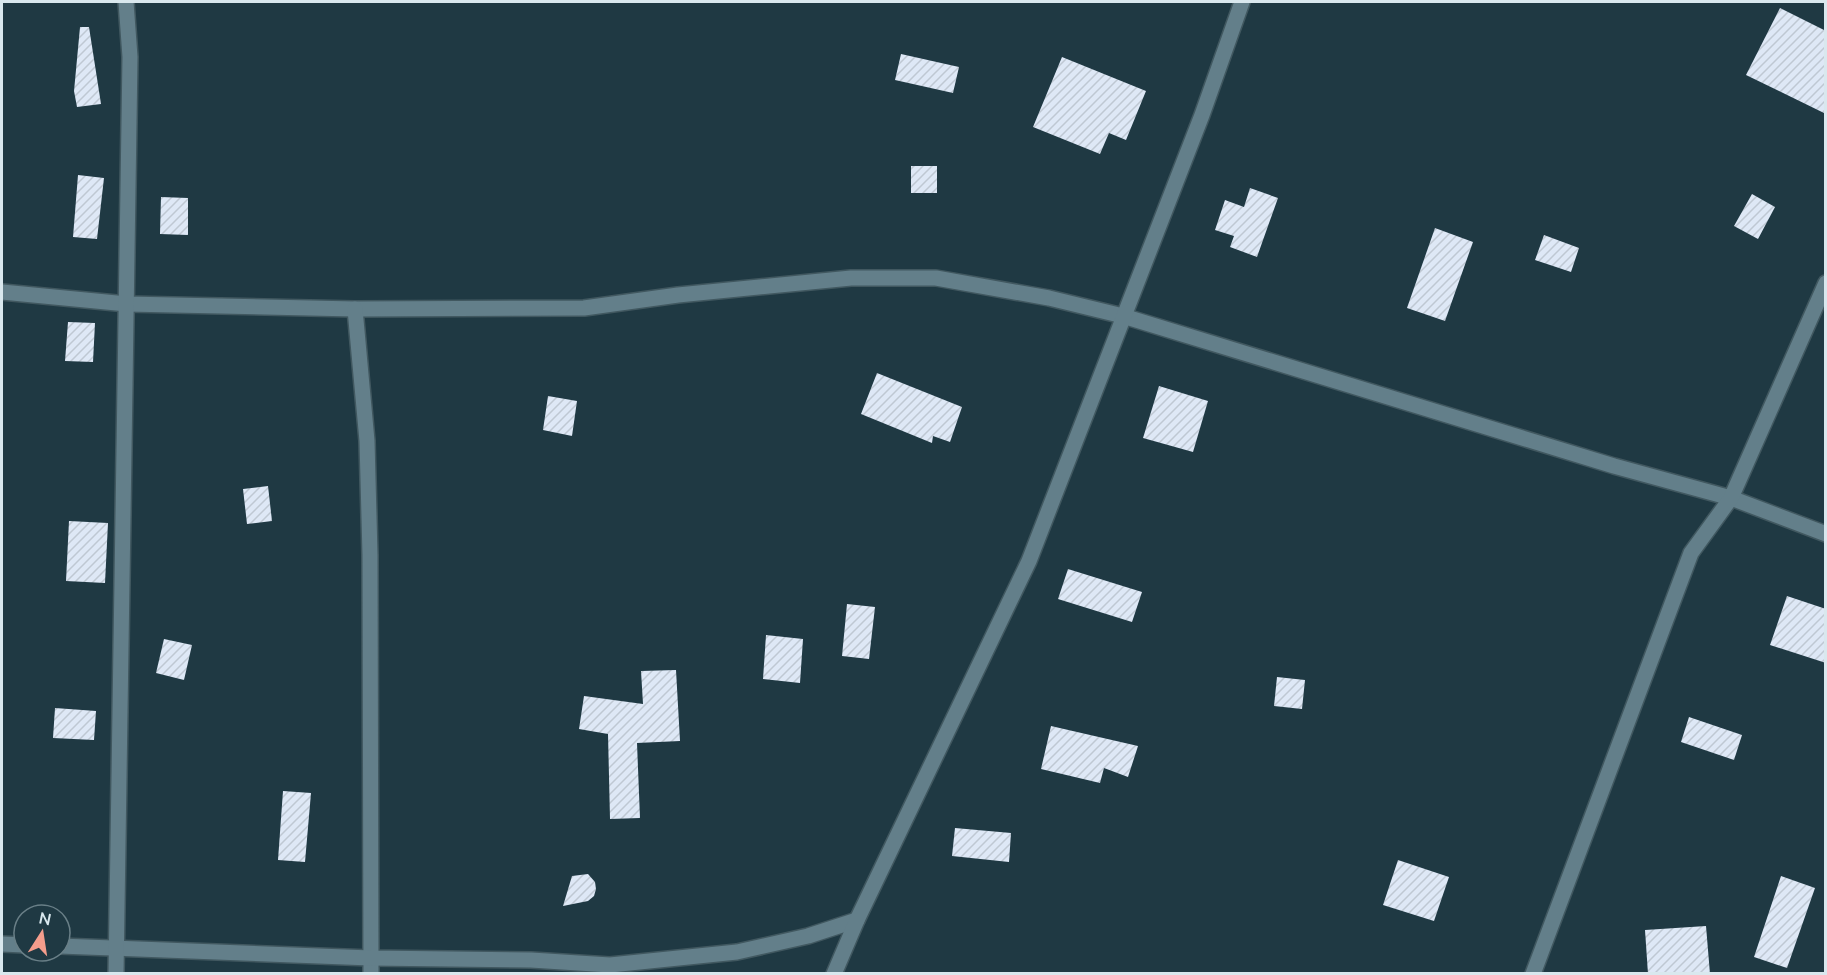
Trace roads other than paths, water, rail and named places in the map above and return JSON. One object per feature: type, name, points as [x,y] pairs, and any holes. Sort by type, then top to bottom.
[{"type":"street","points":[[116,974],[130,57],[126,2]]},
{"type":"street","points":[[834,974],[856,920],[1029,561],[1202,115],[1242,2]]},
{"type":"street","points":[[2,292],[127,304],[355,309],[584,308],[678,295],[851,278],[936,278],[1049,298],[1123,316],[1614,466],[1731,498],[1826,534]]},
{"type":"street","points":[[1533,974],[1691,553],[1731,498],[1826,283]]},
{"type":"street","points":[[355,309],[367,441],[370,555],[371,974]]},
{"type":"street","points":[[72,946],[371,958],[531,960],[610,965],[737,952],[808,936],[856,920]]}]
